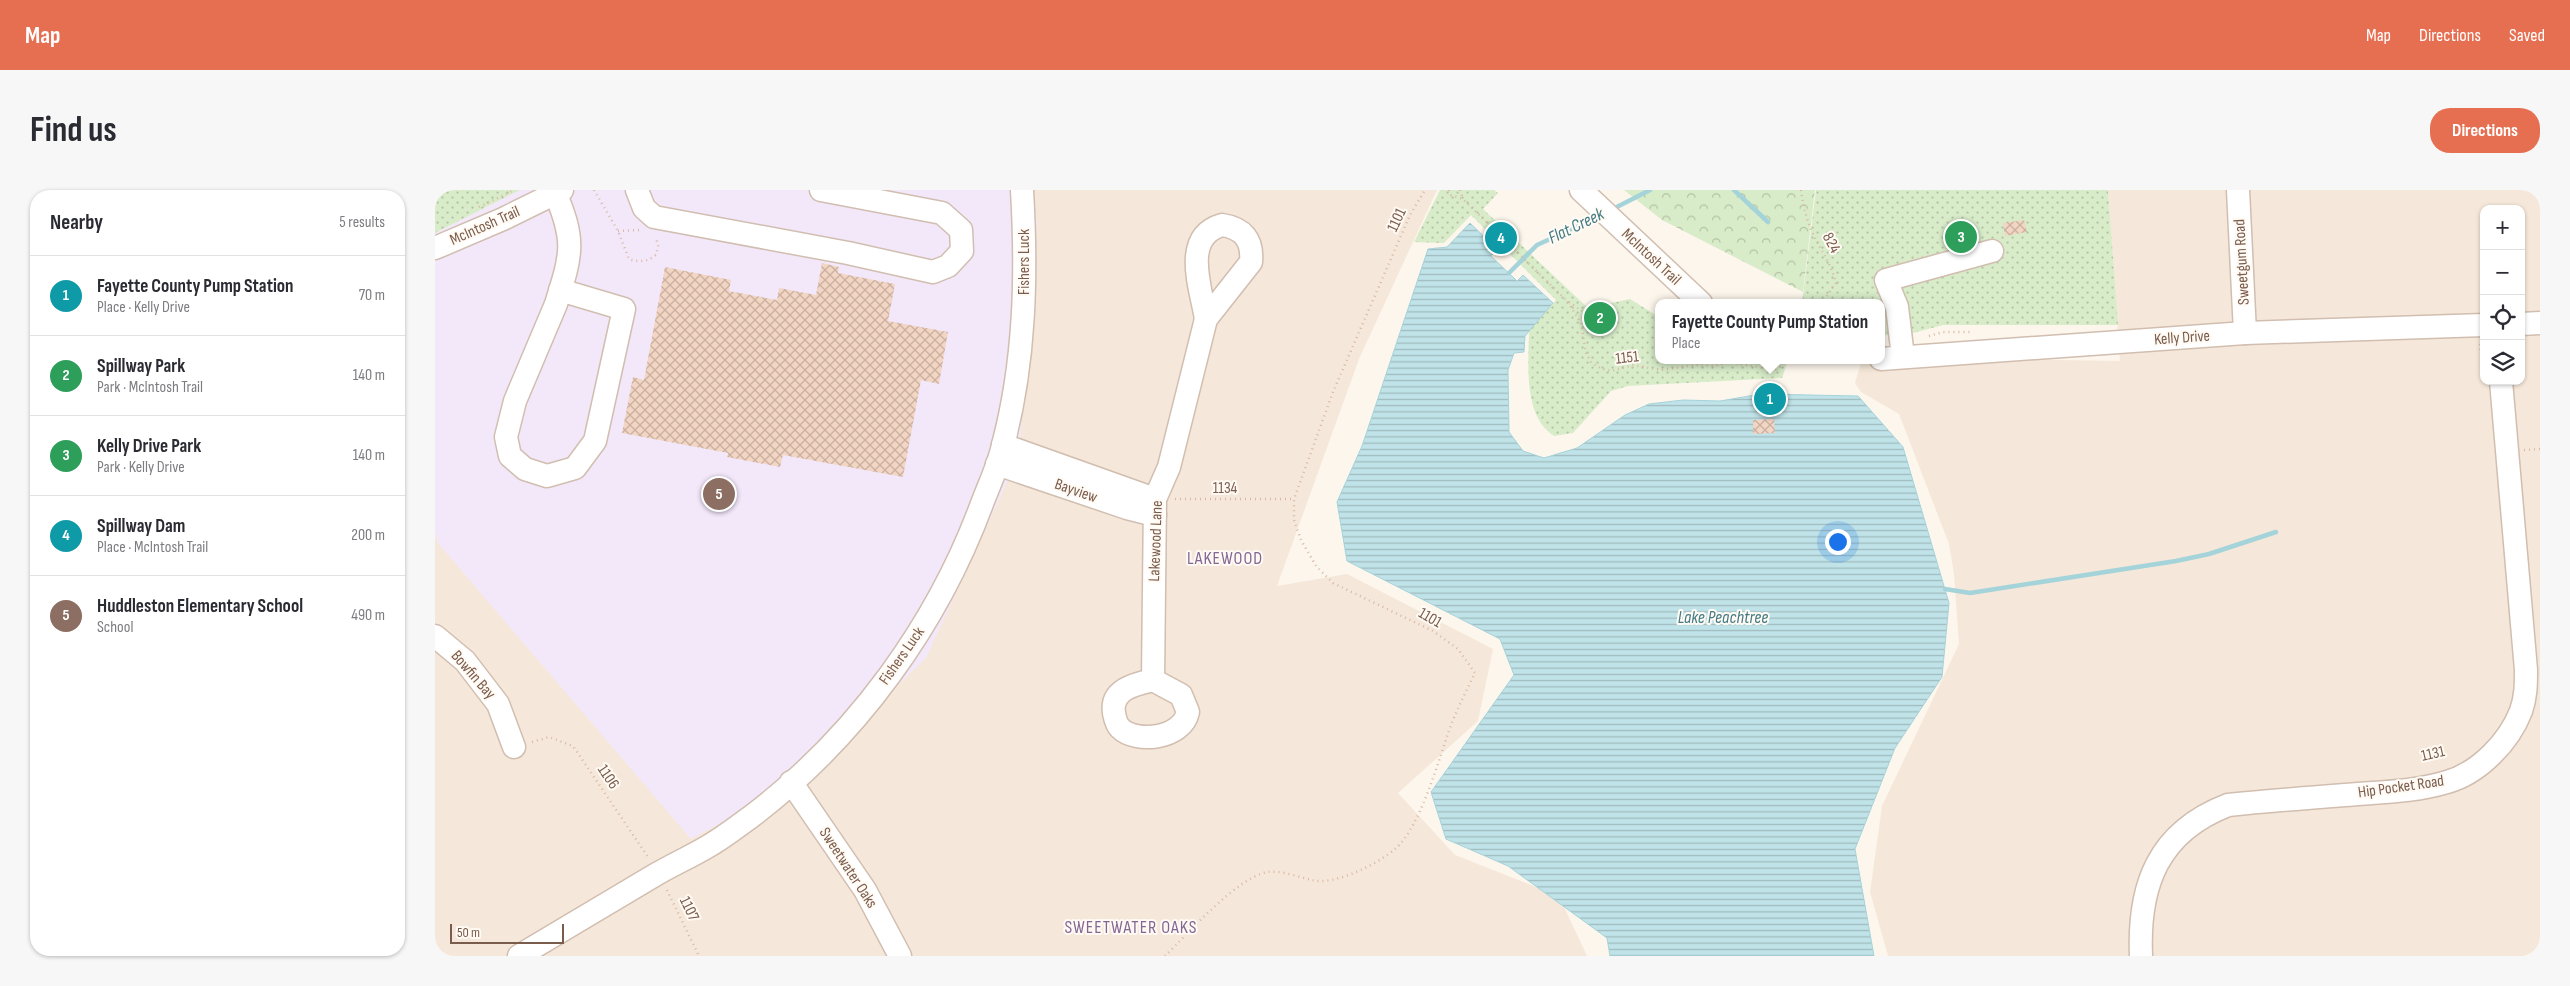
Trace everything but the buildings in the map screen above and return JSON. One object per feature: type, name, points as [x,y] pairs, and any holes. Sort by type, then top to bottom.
[{"type":"street","points":[[637,190],[644,208],[654,217],[839,251],[933,272],[948,266],[962,251],[961,230],[942,213],[821,190]]},
{"type":"street","name":"Fishers Luck","points":[[519,956],[658,873],[709,846],[754,814],[791,782],[849,723],[887,681],[909,650],[938,603],[970,537],[1000,455],[1019,364],[1023,320],[1025,253],[1022,190]]},
{"type":"street","name":"McIntosh Trail","points":[[1581,190],[1697,299]]},
{"type":"street","name":"Sweetgum Road","points":[[2238,190],[2245,333]]},
{"type":"street","points":[[557,191],[570,236],[569,261],[560,290],[515,401],[506,437],[510,456],[525,469],[547,476],[575,468],[595,441],[624,308],[560,290]]},
{"type":"street","name":"McIntosh Trail","points":[[435,248],[495,223],[557,191]]},
{"type":"street","points":[[1892,358],[1897,307],[1886,280],[1992,251]]},
{"type":"street","name":"Lakewood Lane","points":[[1153,680],[1155,507],[1169,467],[1206,319]]},
{"type":"street","points":[[2525,324],[2540,322]]},
{"type":"street","name":"Kelly Drive","points":[[1892,358],[2245,333],[2480,325]]},
{"type":"street","name":"Hip Pocket Road","points":[[2141,956],[2140,929],[2143,900],[2156,864],[2186,827],[2207,813],[2228,805],[2404,790],[2447,782],[2469,773],[2506,738],[2520,712],[2525,692],[2526,670],[2501,385]]},
{"type":"street","name":"Bayview","points":[[1000,455],[1155,507]]},
{"type":"street","name":"Bowfin Bay","points":[[435,636],[465,661],[498,704],[514,747]]},
{"type":"street","name":"Sweetwater Oaks","points":[[791,782],[865,890],[900,956]]},
{"type":"path","points":[[594,190],[618,231],[629,259],[639,261],[651,260],[656,255],[658,246],[655,234]]},
{"type":"path","name":"1101","points":[[1165,956],[1220,902],[1251,878],[1269,872],[1314,881],[1340,879],[1379,860],[1396,848],[1414,822],[1452,722],[1475,673],[1459,649],[1433,631],[1333,583],[1316,566],[1301,540],[1294,520],[1294,499],[1333,392],[1410,215],[1425,190]]},
{"type":"path","points":[[1449,190],[1451,195],[1463,199]]},
{"type":"path","points":[[1459,190],[1463,199]]},
{"type":"path","name":"824","points":[[1801,190],[1803,206],[1813,235],[1833,271],[1836,284],[1825,299]]},
{"type":"path","name":"1151","points":[[1463,199],[1559,295],[1585,313],[1586,319],[1581,328]]},
{"type":"path","points":[[618,231],[625,229],[643,231]]},
{"type":"path","name":"1151","points":[[1567,302],[1581,328],[1586,353],[1591,362],[1611,372],[1633,365],[1662,370],[1695,365],[1715,366],[1722,364]]},
{"type":"path","name":"1151","points":[[1740,364],[1774,370],[1782,364]]},
{"type":"path","name":"1134","points":[[1155,507],[1294,499]]},
{"type":"path","name":"1106","points":[[514,747],[549,737],[573,746],[658,873]]},
{"type":"path","name":"1107","points":[[658,873],[699,956]]},
{"type":"shaded area","points":[[520,190],[1030,190],[1037,222],[1019,456],[926,658],[799,781],[691,839],[438,543],[435,532],[435,233]]},
{"type":"shaded area","points":[[1030,190],[1437,190],[1359,359],[1277,586],[1347,574],[1493,649],[1478,721],[1398,793],[1455,855],[1559,896],[1587,956],[435,956],[435,532],[438,543],[1037,222]]},
{"type":"shaded area","points":[[2108,190],[2540,190],[2540,956],[1888,956],[1870,892],[1882,806],[1959,644],[1954,574],[1949,544],[1899,414],[1861,392],[1855,383],[1861,364],[1885,364],[1885,358],[1903,357],[2120,361]]},
{"type":"green space","points":[[435,190],[520,190],[435,233]]},
{"type":"green space","points":[[1440,190],[1494,190],[1498,193],[1483,209],[1588,308],[1630,299],[1655,315],[1655,364],[1787,364],[1782,378],[1628,386],[1611,391],[1573,433],[1554,436],[1544,427],[1532,402],[1529,387],[1528,357],[1529,329],[1556,300],[1471,215],[1444,243],[1414,242]]},
{"type":"green space","points":[[1624,190],[1815,190],[1803,292],[1662,220]]},
{"type":"green space","points":[[1816,190],[2108,190],[2118,325],[1943,325],[1898,337],[1885,335],[1885,299],[1802,299]]},
{"type":"water","name":"Lake Peachtree","points":[[1470,223],[1497,249],[1491,256],[1517,281],[1523,275],[1553,303],[1525,336],[1524,352],[1514,353],[1508,370],[1509,432],[1523,451],[1544,458],[1577,448],[1625,415],[1649,404],[1683,400],[1720,401],[1761,394],[1858,396],[1903,447],[1949,603],[1942,677],[1895,748],[1855,849],[1874,956],[1610,956],[1607,938],[1508,866],[1446,839],[1431,792],[1514,675],[1500,639],[1347,561],[1337,502],[1362,446],[1428,249],[1447,247]]},
{"type":"waterway","name":"Flat Creek","points":[[1611,210],[1650,190]]},
{"type":"waterway","name":"Flat Creek","points":[[1734,190],[1768,222]]},
{"type":"waterway","name":"Flat Creek","points":[[1509,273],[1537,245],[1600,216]]},
{"type":"waterway","points":[[1945,589],[1970,593],[2176,561],[2209,554],[2276,532]]},
{"type":"place","name":"Kelly Drive Park","points":[[1961,237]]},
{"type":"place","name":"Spillway Dam","points":[[1501,238]]},
{"type":"place","name":"Spillway Park","points":[[1600,318]]},
{"type":"place","name":"Fayette County Pump Station","points":[[1770,399]]},
{"type":"place","name":"Huddleston Elementary School","points":[[719,494]]},
{"type":"district","name":"LAKEWOOD","points":[[1225,558]]},
{"type":"district","name":"SWEETWATER OAKS","points":[[1131,927]]}]
